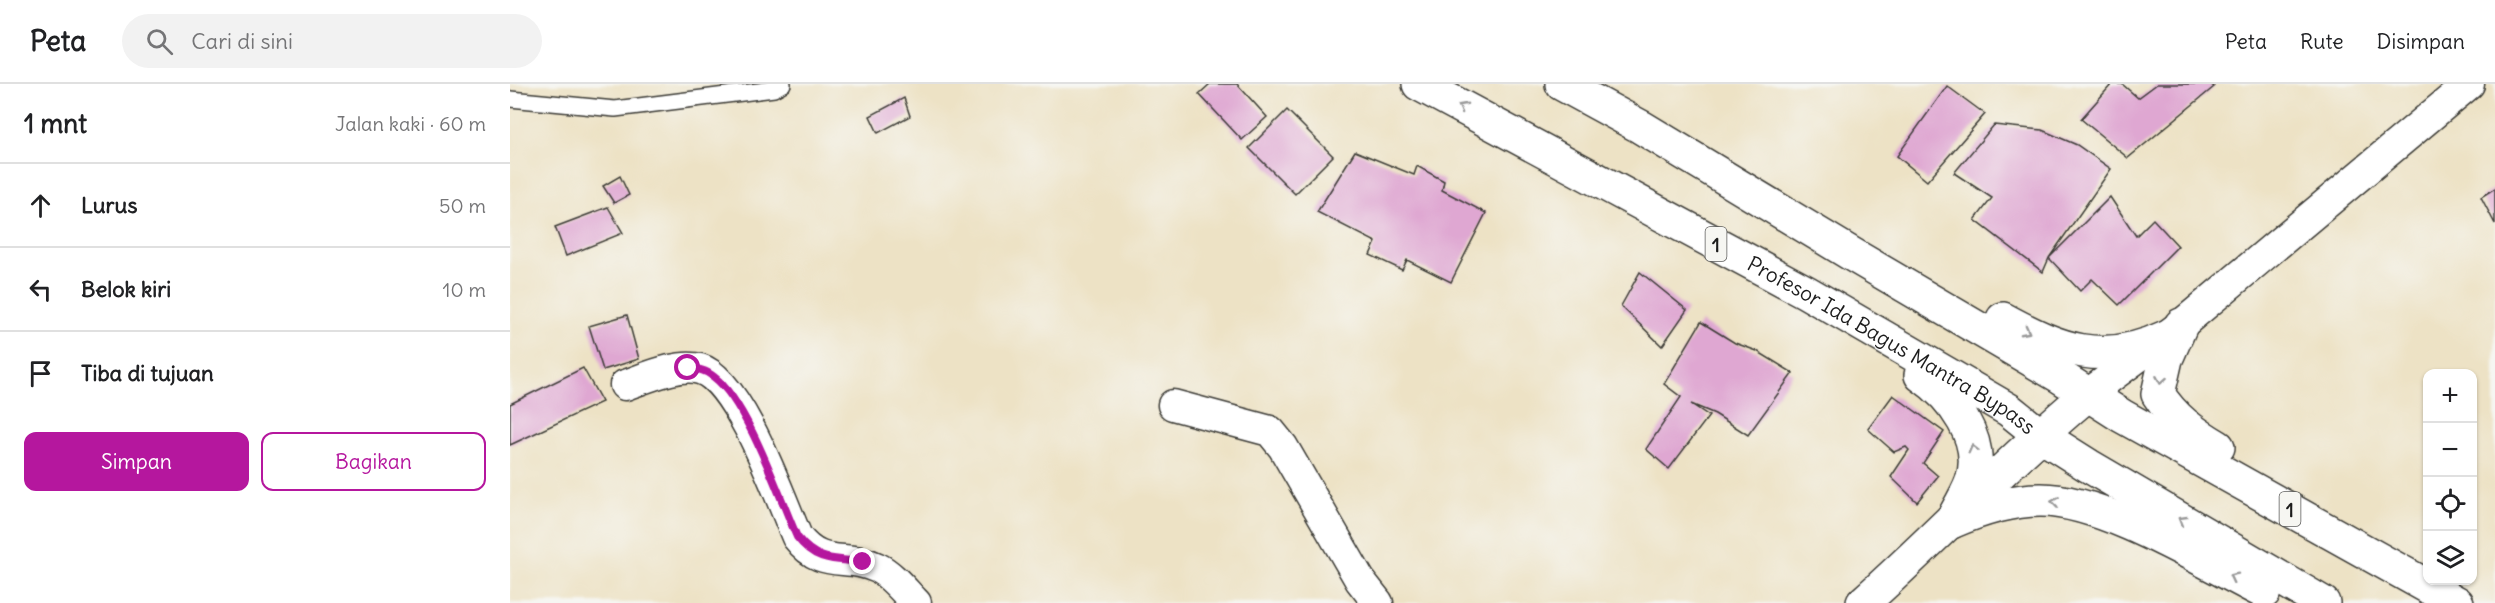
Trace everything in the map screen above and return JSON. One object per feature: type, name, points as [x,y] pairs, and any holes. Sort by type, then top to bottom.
[{"type":"main road","name":"Profesor Ida Bagus Mantra Bypass","points":[[1419,84],[1806,292],[2009,410],[2040,435],[2323,603]]},
{"type":"main road","name":"1","points":[[1562,84],[1641,127],[2122,416],[2457,603]]},
{"type":"main road","points":[[1496,125],[1553,166],[1904,363],[1937,386],[1951,401],[1966,425],[1976,461],[1972,480],[1951,522]]},
{"type":"main road","points":[[1641,127],[1702,152],[2031,334],[2065,348],[2097,354],[2145,347],[2173,331]]},
{"type":"main road","points":[[2173,331],[2158,394],[2168,410],[2188,430],[2423,570]]},
{"type":"main road","points":[[1863,603],[1951,522],[2040,435],[2088,394]]},
{"type":"main road","points":[[1951,522],[1990,508],[2019,501],[2042,500],[2084,506],[2148,533],[2285,603]]},
{"type":"main road","points":[[2449,585],[2479,603]]},
{"type":"street","points":[[2088,394],[2173,331],[2462,86]]},
{"type":"street","points":[[625,385],[688,368],[701,369],[714,377],[743,414],[797,537],[806,549],[827,560],[863,562],[881,569],[916,603]]},
{"type":"street","points":[[1173,405],[1270,431],[1283,447],[1360,580],[1378,603]]},
{"type":"lane","points":[[510,99],[615,108],[774,89],[783,84]]},
{"type":"building","points":[[1210,84],[1237,84],[1267,117],[1242,140],[1199,94]]},
{"type":"building","points":[[2112,84],[2122,84],[2138,98],[2157,84],[2211,84],[2214,87],[2128,158],[2081,119]]},
{"type":"building","points":[[1947,86],[1985,114],[1927,181],[1897,156]]},
{"type":"building","points":[[904,98],[910,116],[878,133],[870,116]]},
{"type":"building","points":[[1287,110],[1333,156],[1295,194],[1249,148]]},
{"type":"building","points":[[1994,125],[2042,130],[2077,145],[2111,169],[2049,258],[2043,272],[1975,220],[1992,198],[1954,173]]},
{"type":"building","points":[[1355,151],[1414,175],[1417,166],[1444,181],[1442,190],[1486,213],[1451,282],[1407,260],[1402,270],[1370,255],[1376,242],[1317,212]]},
{"type":"building","points":[[620,176],[629,195],[614,203],[603,186]]},
{"type":"building","points":[[2495,188],[2495,224],[2481,197]]},
{"type":"building","points":[[2110,197],[2136,236],[2153,219],[2178,246],[2119,305],[2092,279],[2080,291],[2049,258]]},
{"type":"building","points":[[608,207],[623,233],[566,256],[555,227]]},
{"type":"building","points":[[1640,272],[1687,310],[1662,346],[1621,306]]},
{"type":"building","points":[[627,315],[639,359],[603,370],[589,326]]},
{"type":"building","points":[[1701,322],[1735,343],[1757,351],[1793,373],[1748,435],[1715,414],[1691,404],[1709,416],[1669,469],[1646,449],[1681,397],[1664,384]]},
{"type":"building","points":[[583,368],[602,402],[510,445],[510,404]]},
{"type":"building","points":[[1893,395],[1944,432],[1923,463],[1938,476],[1917,502],[1891,477],[1909,450],[1906,447],[1894,452],[1868,429]]},
{"type":"route","points":[[688,368],[701,369],[714,377],[743,414],[797,537],[806,549],[827,560],[863,562]]}]
